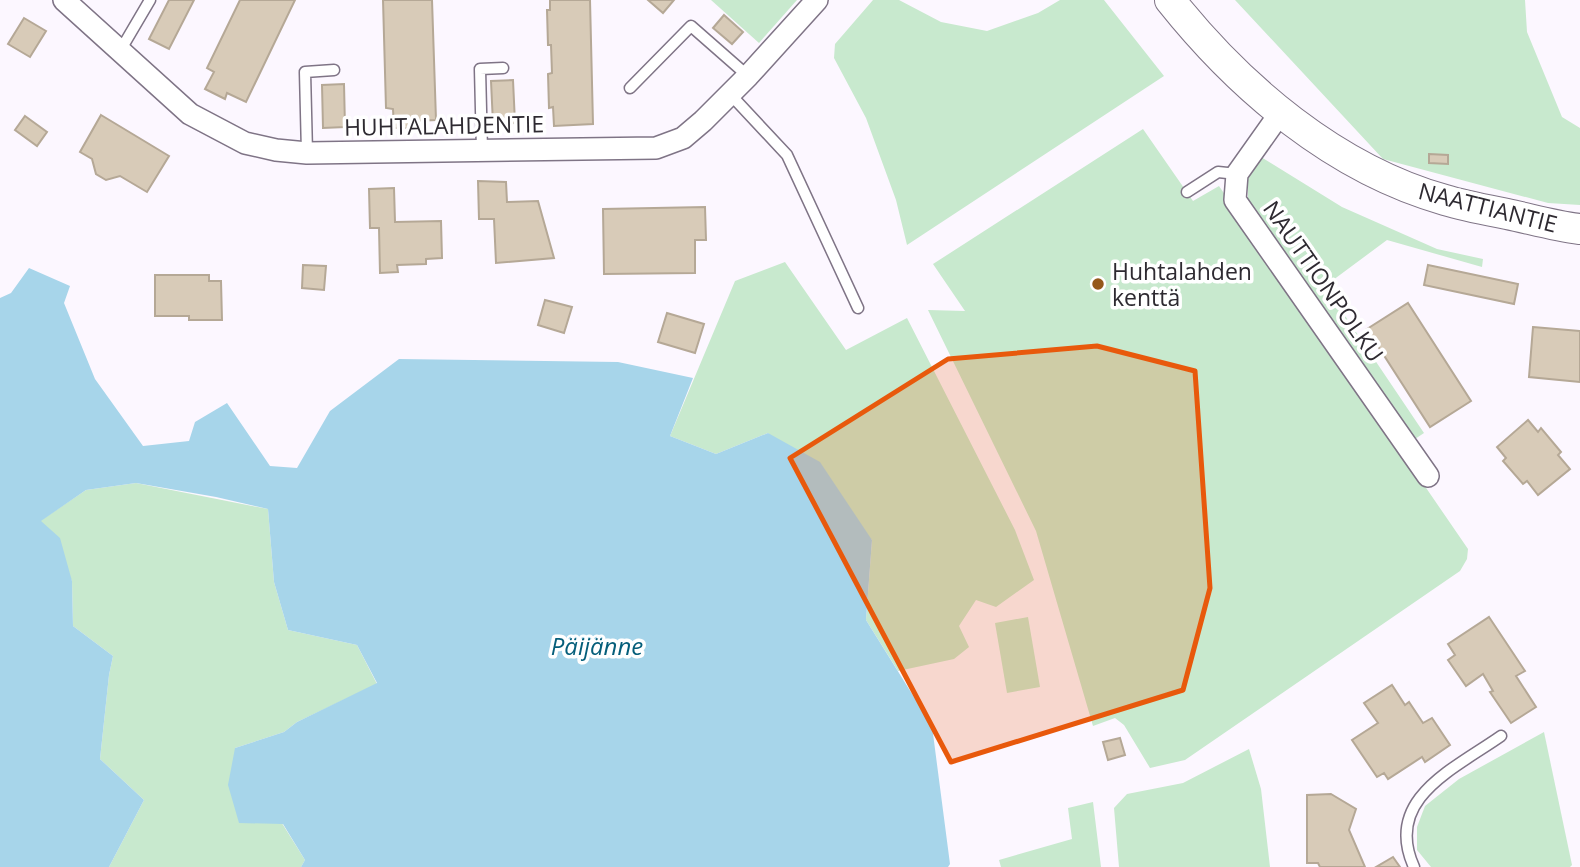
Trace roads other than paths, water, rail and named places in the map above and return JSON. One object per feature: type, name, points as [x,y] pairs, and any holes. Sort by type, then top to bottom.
[{"type":"street","name":"HUHTALAHDENTIE","points":[[64,0],[190,114],[245,143],[307,153],[656,148],[683,138],[748,76],[817,0]]},
{"type":"street","name":"NAATTIANTIE","points":[[1170,0],[1230,68],[1281,112],[1334,150],[1382,176],[1444,200],[1580,229]]},
{"type":"street","points":[[1237,174],[1281,112]]},
{"type":"street","name":"NAUTTIONPOLKU","points":[[1237,174],[1235,200],[1428,476]]},
{"type":"lane","points":[[120,51],[150,0]]},
{"type":"lane","points":[[630,88],[691,26],[748,76]]},
{"type":"lane","points":[[482,151],[480,69],[503,68]]},
{"type":"lane","points":[[307,153],[305,72],[334,70]]},
{"type":"lane","points":[[730,94],[787,155],[858,308]]},
{"type":"lane","points":[[1187,192],[1218,172],[1237,174]]},
{"type":"lane","points":[[1414,867],[1406,849],[1406,822],[1418,797],[1501,736]]},
{"type":"water","name":"Päijänne","points":[[29,268],[70,286],[64,303],[95,379],[143,446],[189,441],[195,422],[227,403],[270,466],[297,468],[330,411],[399,359],[618,362],[693,378],[670,436],[716,454],[768,433],[820,462],[872,540],[866,620],[932,726],[950,864],[948,867],[301,867],[305,860],[283,824],[239,823],[228,785],[235,748],[284,732],[297,722],[377,683],[357,645],[288,630],[274,582],[268,509],[136,483],[86,490],[41,521],[60,538],[72,581],[73,626],[113,656],[100,759],[144,800],[109,867],[0,867],[0,298],[11,293]]},
{"type":"place","name":"Huhtalahden kenttä","points":[[1098,284]]}]
